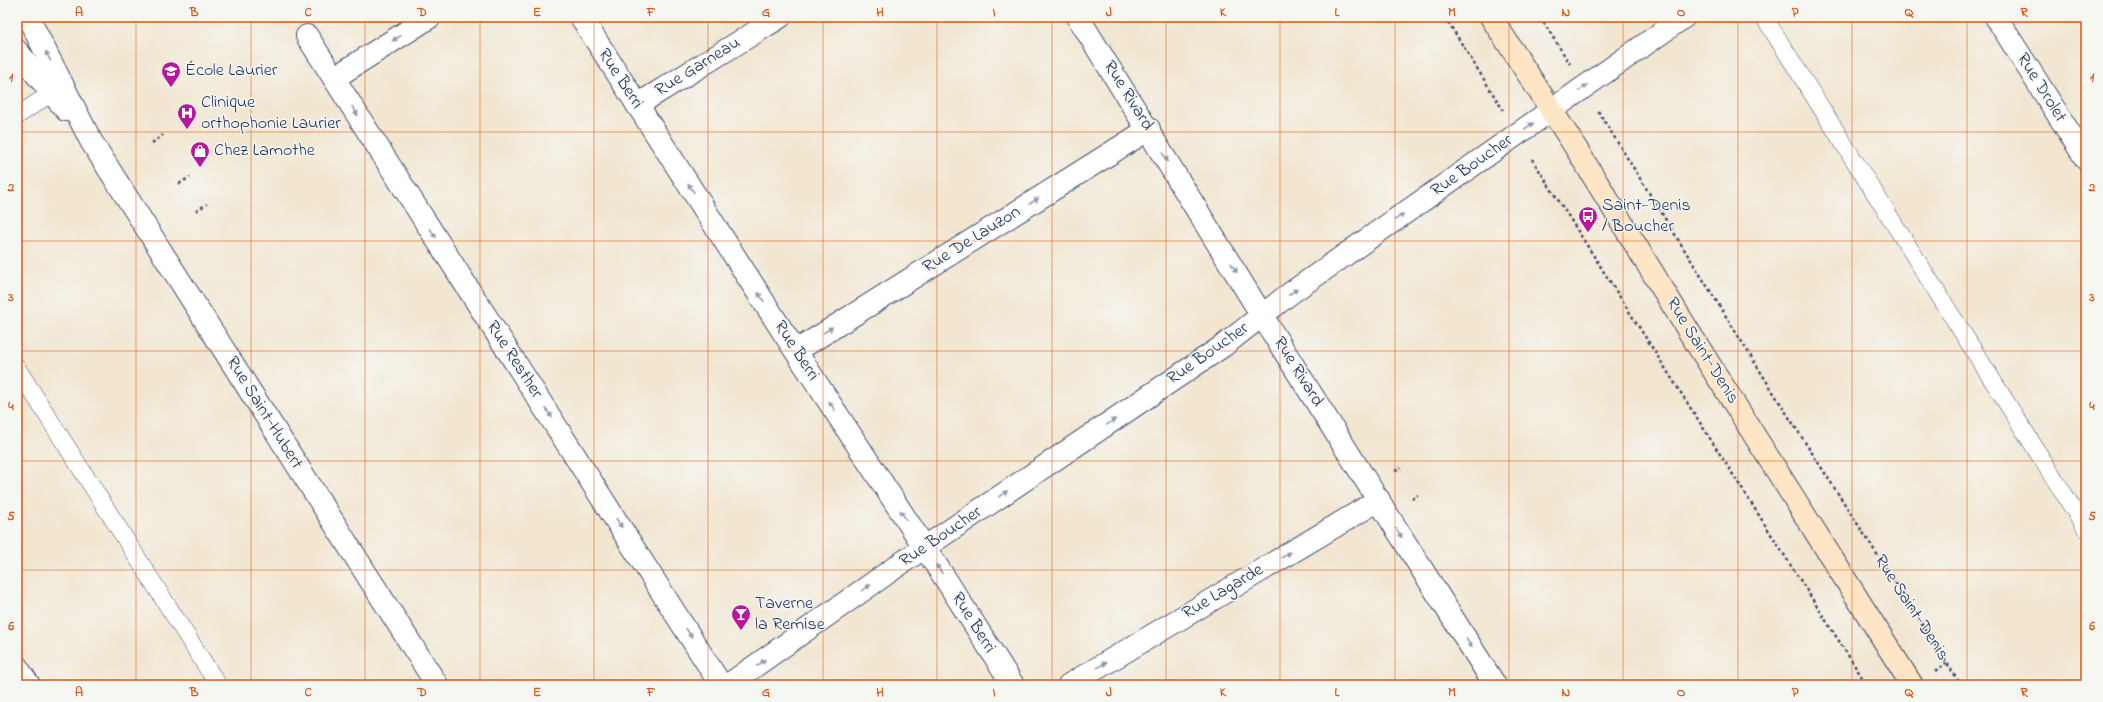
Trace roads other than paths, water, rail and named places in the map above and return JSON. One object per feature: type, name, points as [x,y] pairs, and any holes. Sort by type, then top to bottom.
[{"type":"main road","name":"Rue Saint-Denis","points":[[1491,17],[1552,110],[1912,685]]},
{"type":"street","name":"Rue Saint-Hubert","points":[[28,17],[58,89],[437,685]]},
{"type":"street","points":[[334,78],[430,17]]},
{"type":"street","name":"Rue Berri","points":[[581,17],[1012,685]]},
{"type":"street","name":"Rue Garneau","points":[[637,105],[780,17]]},
{"type":"street","name":"Rue Rivard","points":[[1078,17],[1262,315],[1495,685]]},
{"type":"street","name":"Rue Boucher","points":[[728,685],[924,548],[1223,346],[1262,315],[1684,17]]},
{"type":"street","name":"Rue Drolet","points":[[1996,17],[2086,159]]},
{"type":"street","name":"Rue Resther","points":[[307,36],[721,685]]},
{"type":"street","name":"Rue Saint-Hubert","points":[[17,51],[58,89]]},
{"type":"street","name":"Rue De Lauzon","points":[[796,351],[1149,130]]},
{"type":"street","name":"Rue Lagarde","points":[[1069,685],[1378,500]]},
{"type":"street","points":[[17,667],[28,685]]},
{"type":"lane","points":[[1764,17],[2086,529]]},
{"type":"lane","points":[[17,116],[58,89]]},
{"type":"lane","points":[[17,368],[218,685]]},
{"type":"place","name":"École Laurier","points":[[171,88]]},
{"type":"place","name":"Clinique orthophonie Laurier","points":[[187,130]]},
{"type":"place","name":"Chez Lamothe","points":[[200,168]]},
{"type":"place","name":"Saint-Denis / Boucher","points":[[1588,233]]},
{"type":"place","name":"Taverne la Remise","points":[[741,631]]}]
